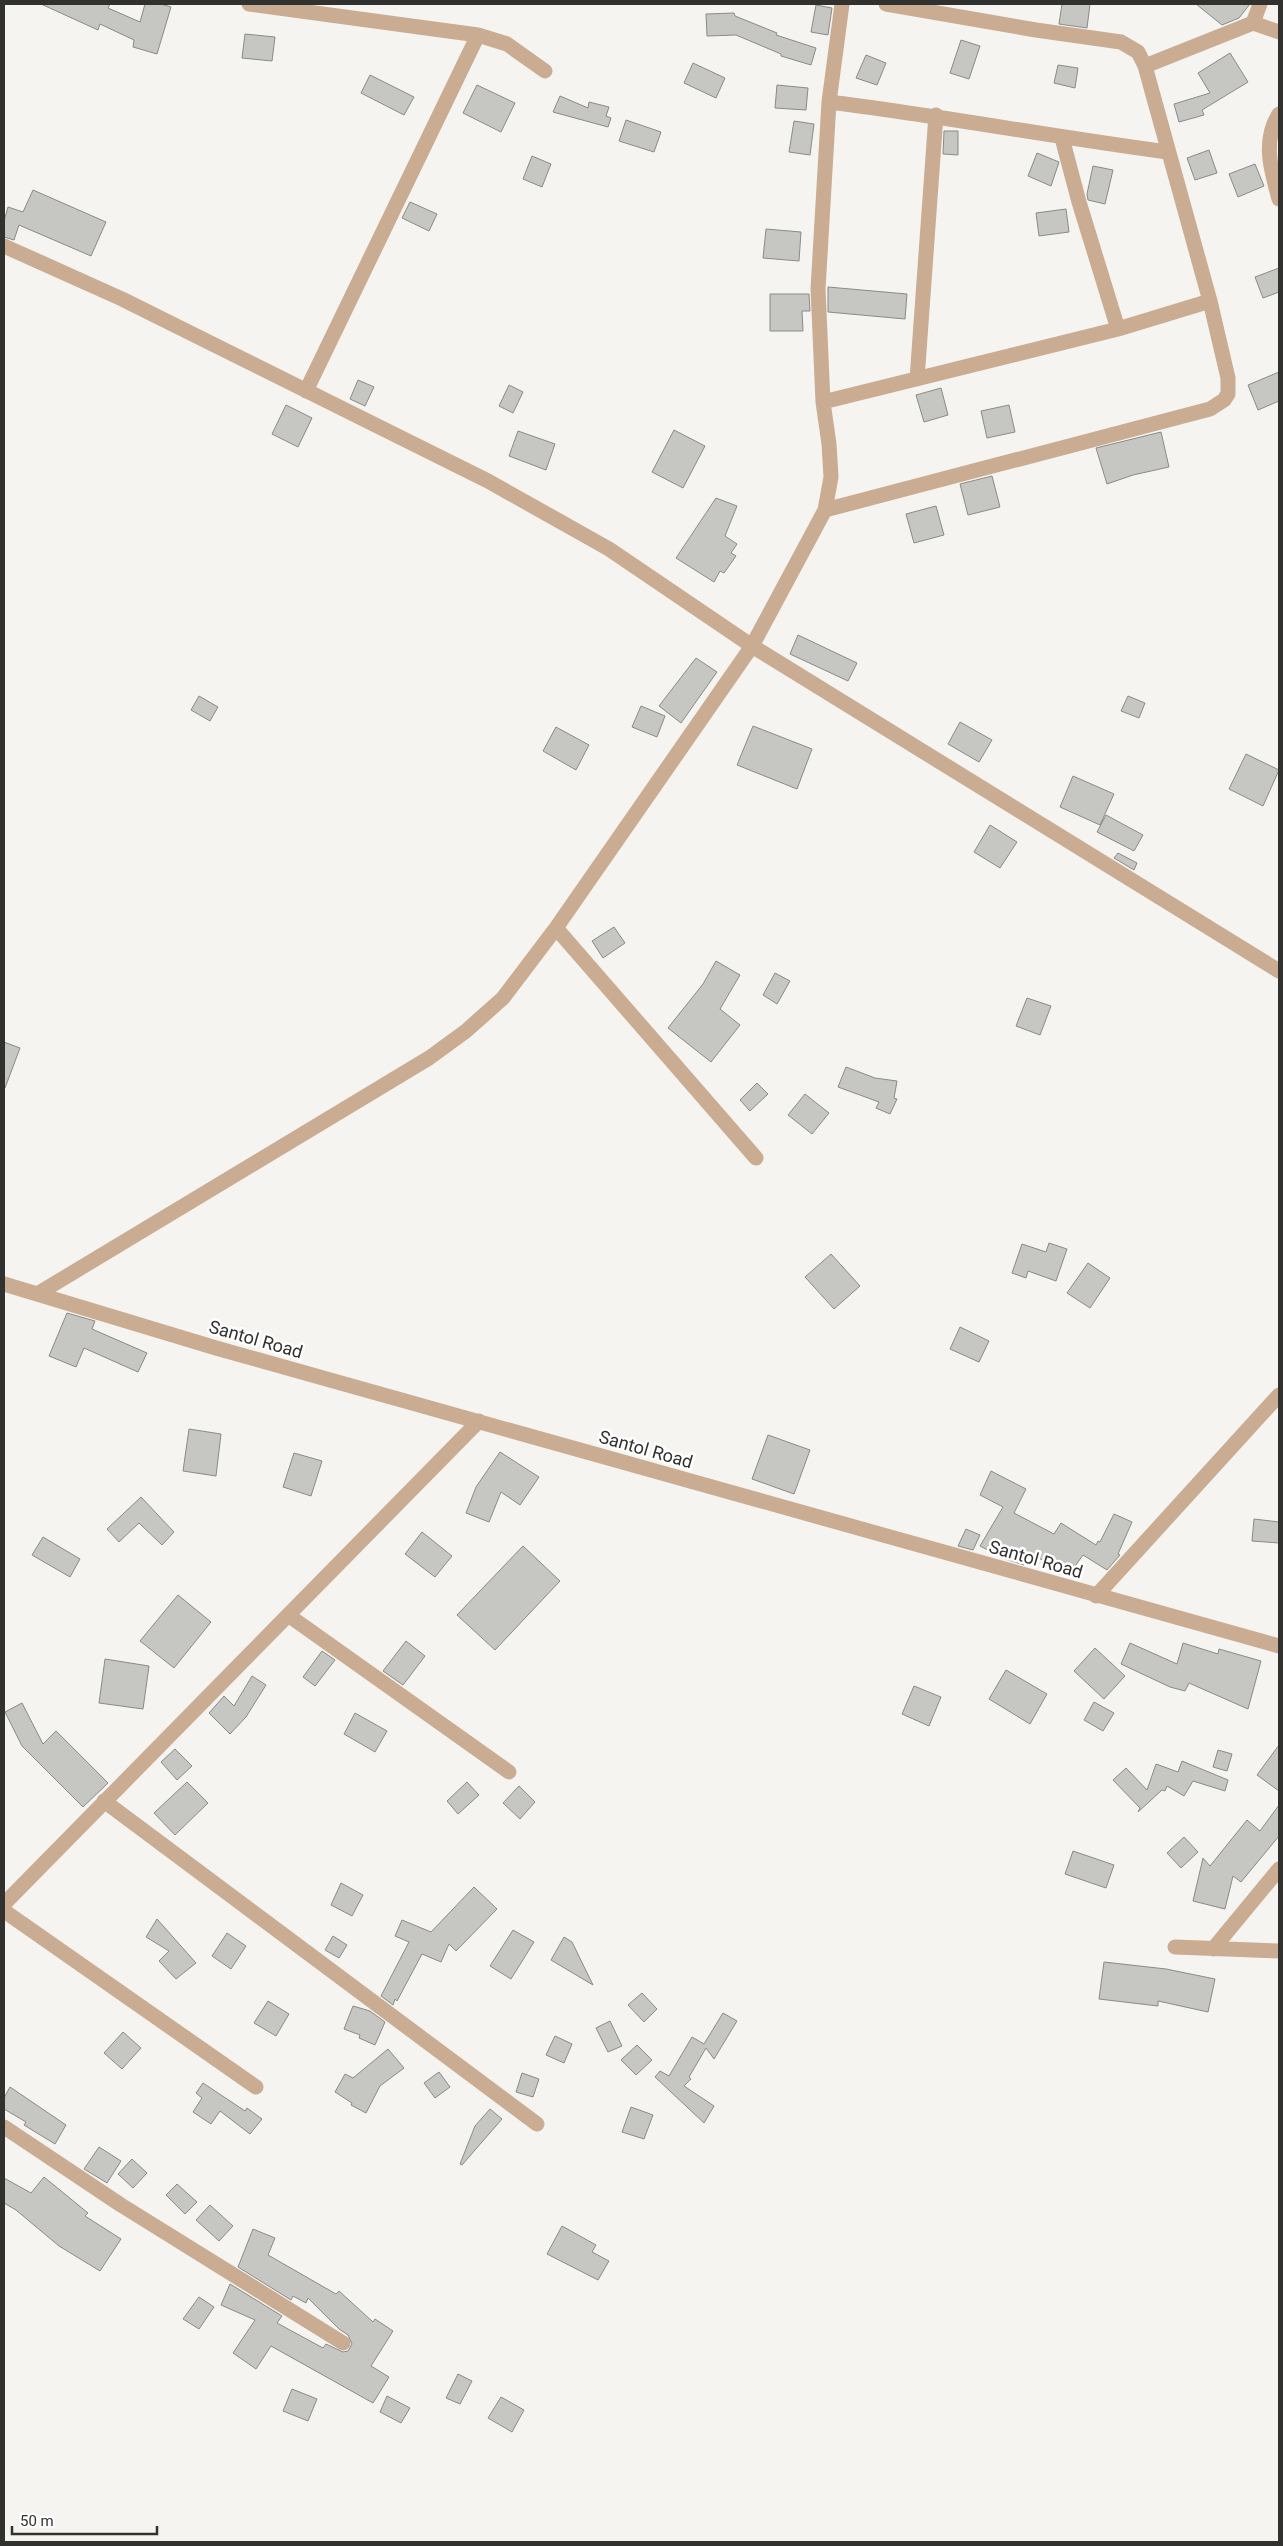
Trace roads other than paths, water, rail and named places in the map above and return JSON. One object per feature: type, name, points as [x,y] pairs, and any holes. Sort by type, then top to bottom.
[{"type":"street","points":[[249,4],[478,35],[507,44],[545,71]]},
{"type":"street","points":[[39,1293],[429,1058],[466,1031],[503,998],[556,928],[752,646],[825,510],[831,477],[829,444],[823,402],[818,289],[829,102],[842,4]]},
{"type":"street","points":[[825,510],[1201,412],[1218,405],[1228,394],[1229,386],[1210,301],[1167,152],[1145,66],[1138,52],[1121,42],[1036,30],[886,4]]},
{"type":"street","points":[[1253,23],[1260,4]]},
{"type":"street","points":[[1145,66],[1253,23],[1279,32]]},
{"type":"street","points":[[306,391],[478,35]]},
{"type":"street","points":[[829,102],[936,115],[1062,138],[1167,152]]},
{"type":"street","points":[[1279,114],[1271,128],[1268,145],[1279,199]]},
{"type":"street","points":[[918,379],[936,115]]},
{"type":"street","points":[[1062,138],[1079,202],[1118,329]]},
{"type":"street","points":[[4,246],[122,299],[488,480],[609,549],[752,646],[1279,972]]},
{"type":"street","points":[[823,402],[1118,329],[1210,301]]},
{"type":"street","points":[[556,928],[756,1158]]},
{"type":"street","name":"Santol Road","points":[[4,1284],[216,1348],[1279,1646]]},
{"type":"street","points":[[1096,1596],[1279,1395]]},
{"type":"street","points":[[4,1904],[479,1421]]},
{"type":"street","points":[[288,1615],[509,1772]]},
{"type":"street","points":[[104,1801],[537,2124]]},
{"type":"street","points":[[1213,1949],[1279,1868]]},
{"type":"street","points":[[4,1911],[256,2087]]},
{"type":"street","points":[[1175,1948],[1279,1951]]},
{"type":"street","points":[[4,2127],[121,2205],[343,2343]]}]
